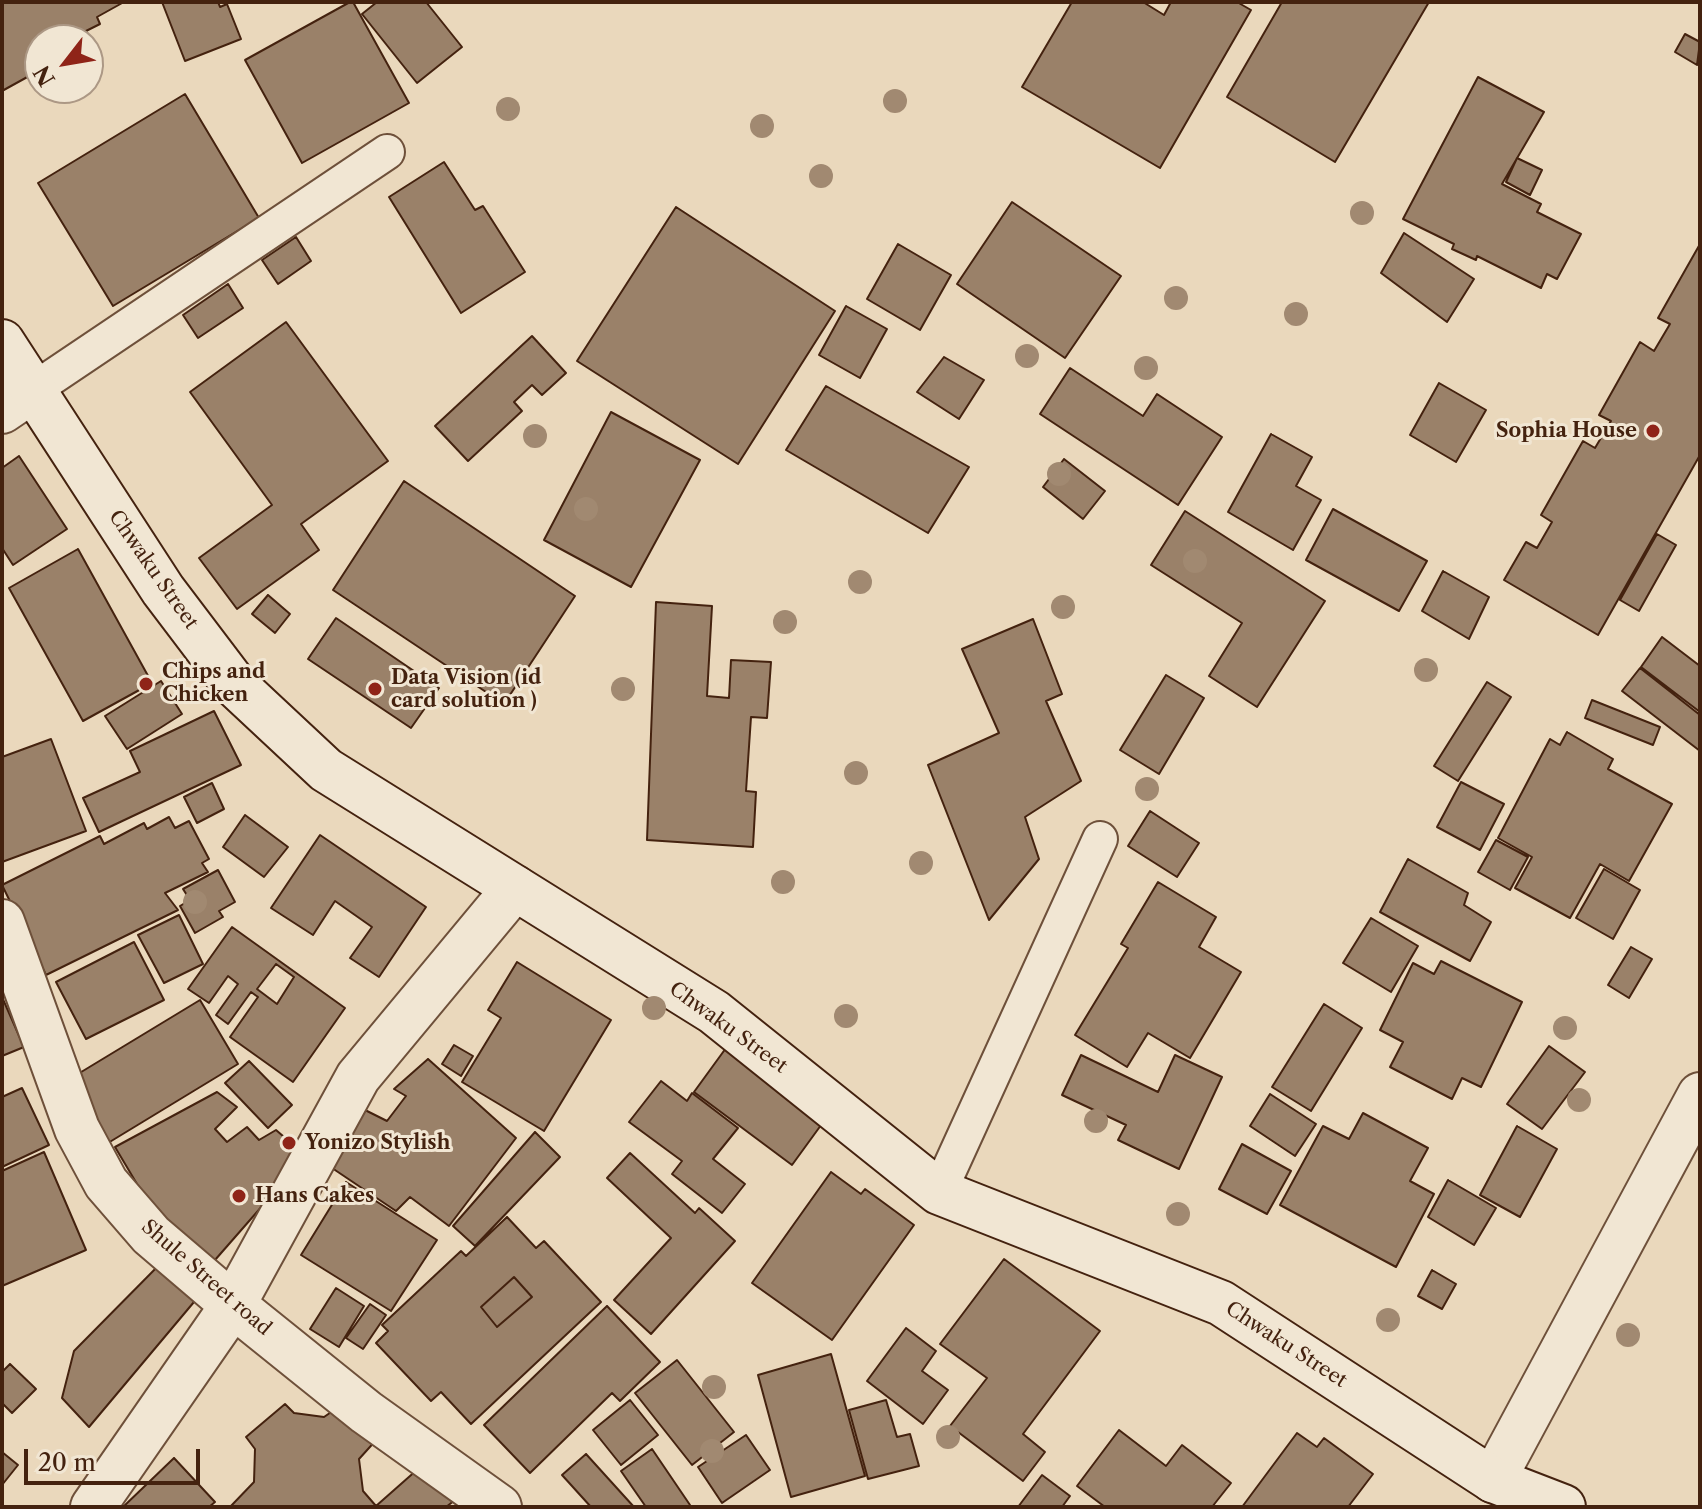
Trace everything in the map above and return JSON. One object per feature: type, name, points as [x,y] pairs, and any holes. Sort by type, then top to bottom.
[{"type":"main road","name":"Chwaku Street","points":[[2,342],[17,401],[235,685],[326,770],[714,1012],[939,1192],[1221,1303],[1493,1480],[1563,1507]]},
{"type":"main road","points":[[93,1507],[233,1305],[358,1077],[515,888]]},
{"type":"main road","name":"Shule Street road","points":[[2,922],[77,1129],[106,1183],[151,1235],[233,1305],[366,1412],[499,1507]]},
{"type":"main road","points":[[1493,1480],[1700,1095]]},
{"type":"lane","points":[[17,401],[387,152]]},
{"type":"lane","points":[[939,1192],[1100,839]]},
{"type":"building","points":[[2,2],[124,2],[97,17],[100,24],[24,24],[24,79],[2,91]]},
{"type":"building","points":[[162,2],[218,2],[220,7],[227,4],[241,39],[185,61]]},
{"type":"building","points":[[353,2],[409,103],[302,163],[245,60]]},
{"type":"building","points":[[377,2],[426,2],[462,47],[417,83],[362,14]]},
{"type":"building","points":[[1072,2],[1143,2],[1164,15],[1171,2],[1237,2],[1251,10],[1160,168],[1022,87]]},
{"type":"building","points":[[1282,2],[1429,2],[1335,162],[1227,97]]},
{"type":"building","points":[[1685,34],[1700,42],[1697,65],[1675,52]]},
{"type":"building","points":[[1478,77],[1544,112],[1502,184],[1541,204],[1537,212],[1581,234],[1557,279],[1547,274],[1541,288],[1477,256],[1476,260],[1452,249],[1454,244],[1403,219]]},
{"type":"building","points":[[185,94],[259,218],[113,306],[38,183]]},
{"type":"building","points":[[1517,158],[1542,170],[1530,195],[1506,182]]},
{"type":"building","points":[[444,162],[475,210],[483,206],[525,272],[461,313],[389,197]]},
{"type":"building","points":[[1012,202],[1121,276],[1065,358],[957,284]]},
{"type":"building","points":[[676,207],[835,311],[738,464],[577,361]]},
{"type":"building","points":[[1404,233],[1474,279],[1447,322],[1381,273]]},
{"type":"building","points":[[296,237],[311,261],[278,284],[262,260]]},
{"type":"building","points":[[898,244],[951,275],[920,330],[867,299]]},
{"type":"building","name":"Sophia House","points":[[1700,244],[1700,455],[1598,635],[1504,580],[1526,542],[1537,548],[1552,522],[1541,515],[1583,441],[1595,448],[1611,421],[1599,415],[1640,342],[1654,351],[1670,324],[1658,318]]},
{"type":"building","points":[[228,284],[243,308],[198,338],[183,315]]},
{"type":"building","points":[[846,306],[887,329],[860,378],[819,355]]},
{"type":"building","points":[[286,322],[388,461],[301,524],[319,550],[237,609],[199,558],[272,505],[190,392]]},
{"type":"building","points":[[532,336],[566,373],[542,395],[532,385],[514,402],[522,411],[468,461],[435,426]]},
{"type":"building","points":[[944,357],[984,380],[959,419],[917,392]]},
{"type":"building","points":[[1070,368],[1143,416],[1157,394],[1222,437],[1178,505],[1040,414]]},
{"type":"building","points":[[1439,383],[1486,410],[1456,462],[1410,435]]},
{"type":"building","points":[[826,386],[969,467],[928,533],[786,450]]},
{"type":"building","points":[[611,412],[700,460],[631,587],[544,540]]},
{"type":"building","points":[[1271,434],[1312,457],[1296,486],[1321,500],[1293,550],[1228,512]]},
{"type":"building","points":[[19,456],[67,529],[13,565],[2,548],[2,468]]},
{"type":"building","points":[[1064,459],[1105,491],[1083,519],[1043,487]]},
{"type":"building","points":[[404,481],[575,596],[504,704],[333,590]]},
{"type":"building","points":[[1333,509],[1427,561],[1399,611],[1306,560]]},
{"type":"building","points":[[1185,511],[1325,601],[1257,707],[1209,676],[1242,623],[1151,565]]},
{"type":"building","points":[[1657,534],[1676,545],[1639,611],[1620,600]]},
{"type":"building","points":[[78,549],[152,683],[83,721],[9,588]]},
{"type":"building","points":[[1443,571],[1489,597],[1469,639],[1422,611]]},
{"type":"building","points":[[268,595],[290,614],[275,633],[252,614]]},
{"type":"building","points":[[656,602],[712,606],[707,696],[729,698],[731,660],[771,662],[767,718],[751,717],[746,791],[756,792],[753,847],[647,840]]},
{"type":"building","points":[[336,618],[439,688],[411,728],[308,659]]},
{"type":"building","points":[[1033,619],[1062,694],[1046,701],[1081,781],[1025,817],[1039,859],[989,920],[928,765],[999,733],[962,649]]},
{"type":"building","points":[[1662,637],[1700,666],[1700,712],[1641,667]]},
{"type":"building","points":[[1640,668],[1700,715],[1700,751],[1622,691]]},
{"type":"building","points":[[1166,675],[1204,698],[1159,774],[1120,750]]},
{"type":"building","points":[[161,681],[182,714],[127,749],[105,716]]},
{"type":"building","points":[[1487,682],[1511,697],[1458,781],[1434,766]]},
{"type":"building","points":[[1592,700],[1660,727],[1653,745],[1585,718]]},
{"type":"building","points":[[214,711],[241,765],[99,832],[83,798],[140,772],[130,751]]},
{"type":"building","points":[[1567,732],[1613,759],[1608,769],[1672,804],[1629,881],[1600,864],[1570,918],[1515,888],[1532,857],[1498,838],[1550,739],[1560,745]]},
{"type":"building","points":[[51,739],[86,831],[2,862],[2,757]]},
{"type":"building","points":[[1461,782],[1504,804],[1480,850],[1437,827]]},
{"type":"building","points":[[212,783],[224,809],[197,823],[184,797]]},
{"type":"building","points":[[1150,811],[1199,843],[1177,877],[1128,846]]},
{"type":"building","points":[[245,815],[288,847],[264,877],[223,847]]},
{"type":"building","points":[[169,817],[175,828],[189,821],[209,859],[202,863],[208,872],[165,893],[178,910],[46,975],[2,885],[100,836],[104,844],[144,823],[147,829]]},
{"type":"building","points":[[320,835],[426,907],[379,977],[350,958],[372,927],[335,901],[313,935],[271,908]]},
{"type":"building","points":[[1496,840],[1528,857],[1510,890],[1478,872]]},
{"type":"building","points":[[1408,859],[1468,893],[1464,905],[1491,922],[1470,961],[1380,912]]},
{"type":"building","points":[[1604,869],[1640,890],[1613,939],[1576,918]]},
{"type":"building","points":[[218,870],[235,902],[219,911],[223,917],[195,933],[180,906],[190,900],[183,889]]},
{"type":"building","points":[[1158,882],[1216,917],[1199,947],[1241,972],[1190,1058],[1148,1033],[1127,1067],[1075,1035],[1128,948],[1121,944]]},
{"type":"building","points":[[179,915],[203,964],[164,983],[138,935]]},
{"type":"building","points":[[1371,918],[1418,946],[1391,992],[1343,963]]},
{"type":"building","points":[[232,927],[345,1008],[293,1082],[230,1037],[258,997],[251,992],[228,1024],[216,1015],[238,984],[228,976],[209,1003],[188,989]],"holes":[[[276,964],[294,977],[277,1004],[257,989]]]},
{"type":"building","points":[[134,942],[164,1000],[86,1039],[56,982]]},
{"type":"building","points":[[1631,947],[1652,959],[1629,998],[1608,985]]},
{"type":"building","points":[[1441,961],[1522,1002],[1481,1087],[1462,1078],[1452,1099],[1390,1067],[1403,1042],[1380,1030],[1413,963],[1434,974]]},
{"type":"building","points":[[517,962],[611,1020],[544,1131],[462,1082],[501,1018],[488,1010]]},
{"type":"building","points":[[2,997],[24,1047],[2,1056]]},
{"type":"building","points":[[200,1000],[238,1064],[108,1143],[68,1080]]},
{"type":"building","points":[[1324,1004],[1362,1028],[1311,1111],[1272,1087]]},
{"type":"building","points":[[454,1045],[473,1056],[461,1076],[442,1064]]},
{"type":"building","points":[[1549,1046],[1585,1072],[1542,1129],[1507,1104]]},
{"type":"building","points":[[726,1048],[824,1121],[792,1165],[694,1092]]},
{"type":"building","points":[[1081,1055],[1158,1092],[1175,1055],[1222,1077],[1179,1169],[1118,1140],[1126,1125],[1062,1095]]},
{"type":"building","points":[[428,1059],[516,1138],[449,1226],[410,1197],[396,1211],[332,1168],[365,1110],[387,1121],[406,1096],[394,1089]]},
{"type":"building","points":[[249,1061],[292,1105],[268,1128],[225,1083]]},
{"type":"building","points":[[661,1081],[687,1101],[692,1093],[738,1128],[713,1159],[745,1184],[722,1213],[672,1174],[682,1161],[629,1122]]},
{"type":"building","points":[[22,1088],[49,1145],[2,1167],[2,1097]]},
{"type":"building","points":[[217,1092],[237,1107],[215,1129],[227,1142],[247,1127],[259,1140],[276,1130],[306,1156],[208,1268],[153,1211],[115,1147]]},
{"type":"building","points":[[1270,1094],[1316,1124],[1295,1156],[1250,1126]]},
{"type":"building","points":[[1363,1113],[1428,1148],[1410,1181],[1434,1194],[1396,1267],[1280,1205],[1323,1126],[1349,1139]]},
{"type":"building","points":[[1517,1126],[1557,1149],[1520,1217],[1480,1195]]},
{"type":"building","points":[[535,1132],[560,1157],[475,1246],[453,1226]]},
{"type":"building","points":[[1242,1144],[1291,1171],[1267,1214],[1219,1189]]},
{"type":"building","points":[[44,1152],[86,1250],[2,1286],[2,1171]]},
{"type":"building","points":[[630,1153],[695,1213],[699,1208],[735,1241],[651,1334],[614,1300],[671,1238],[607,1178]]},
{"type":"building","points":[[831,1172],[861,1194],[865,1189],[914,1225],[832,1340],[752,1283]]},
{"type":"building","points":[[1448,1180],[1496,1208],[1474,1245],[1428,1217]]},
{"type":"building","points":[[346,1182],[437,1240],[391,1311],[301,1255]]},
{"type":"building","points":[[507,1217],[536,1248],[544,1241],[601,1302],[471,1424],[441,1392],[431,1401],[376,1343],[388,1331],[382,1325],[461,1251],[466,1256]],"holes":[[[514,1277],[532,1297],[497,1327],[481,1307]]]},
{"type":"building","points":[[166,1258],[199,1296],[89,1427],[62,1398],[74,1351]]},
{"type":"building","points":[[1004,1259],[1100,1331],[1023,1434],[1045,1452],[1023,1481],[950,1426],[987,1378],[940,1344]]},
{"type":"building","points":[[1432,1270],[1456,1284],[1442,1309],[1418,1296]]},
{"type":"building","points":[[514,1277],[532,1297],[497,1327],[481,1307]]},
{"type":"building","points":[[336,1288],[364,1306],[339,1347],[310,1329]]},
{"type":"building","points":[[370,1304],[386,1315],[363,1349],[346,1338]]},
{"type":"building","points":[[607,1306],[660,1362],[620,1401],[612,1393],[530,1473],[484,1425]]},
{"type":"building","points":[[906,1328],[936,1351],[922,1371],[948,1390],[923,1424],[867,1381]]},
{"type":"building","points":[[831,1354],[865,1476],[791,1497],[758,1375]]},
{"type":"building","points":[[677,1360],[734,1432],[692,1465],[635,1393]]},
{"type":"building","points":[[10,1364],[36,1389],[12,1413],[2,1403],[2,1372]]},
{"type":"building","points":[[350,1399],[378,1438],[359,1459],[363,1491],[376,1506],[427,1461],[459,1497],[446,1507],[230,1507],[254,1482],[255,1449],[246,1437],[285,1404],[294,1413],[324,1417]]},
{"type":"building","points":[[630,1400],[658,1435],[621,1465],[593,1430]]},
{"type":"building","points":[[886,1400],[897,1437],[910,1434],[919,1466],[868,1479],[849,1410]]},
{"type":"building","points":[[1119,1430],[1166,1466],[1182,1445],[1231,1483],[1212,1507],[1105,1507],[1077,1486]]},
{"type":"building","points":[[1297,1433],[1317,1447],[1324,1438],[1373,1474],[1348,1507],[1242,1507]]},
{"type":"building","points":[[746,1435],[770,1470],[722,1503],[698,1467]]},
{"type":"building","points":[[652,1449],[690,1505],[688,1507],[646,1507],[621,1471]]},
{"type":"building","points":[[2,1452],[18,1465],[2,1485]]},
{"type":"building","points":[[586,1454],[634,1507],[591,1507],[562,1475]]},
{"type":"building","points":[[174,1458],[215,1502],[209,1507],[123,1507]]},
{"type":"building","points":[[1042,1475],[1070,1496],[1062,1507],[1018,1507]]},
{"type":"place","name":"Sophia House","points":[[1653,431]]},
{"type":"place","name":"Chips and Chicken","points":[[146,684]]},
{"type":"place","name":"Data Vision (id card solution )","points":[[375,689]]},
{"type":"place","name":"Yonizo Stylish","points":[[289,1143]]},
{"type":"place","name":"Hans Cakes","points":[[239,1196]]}]
